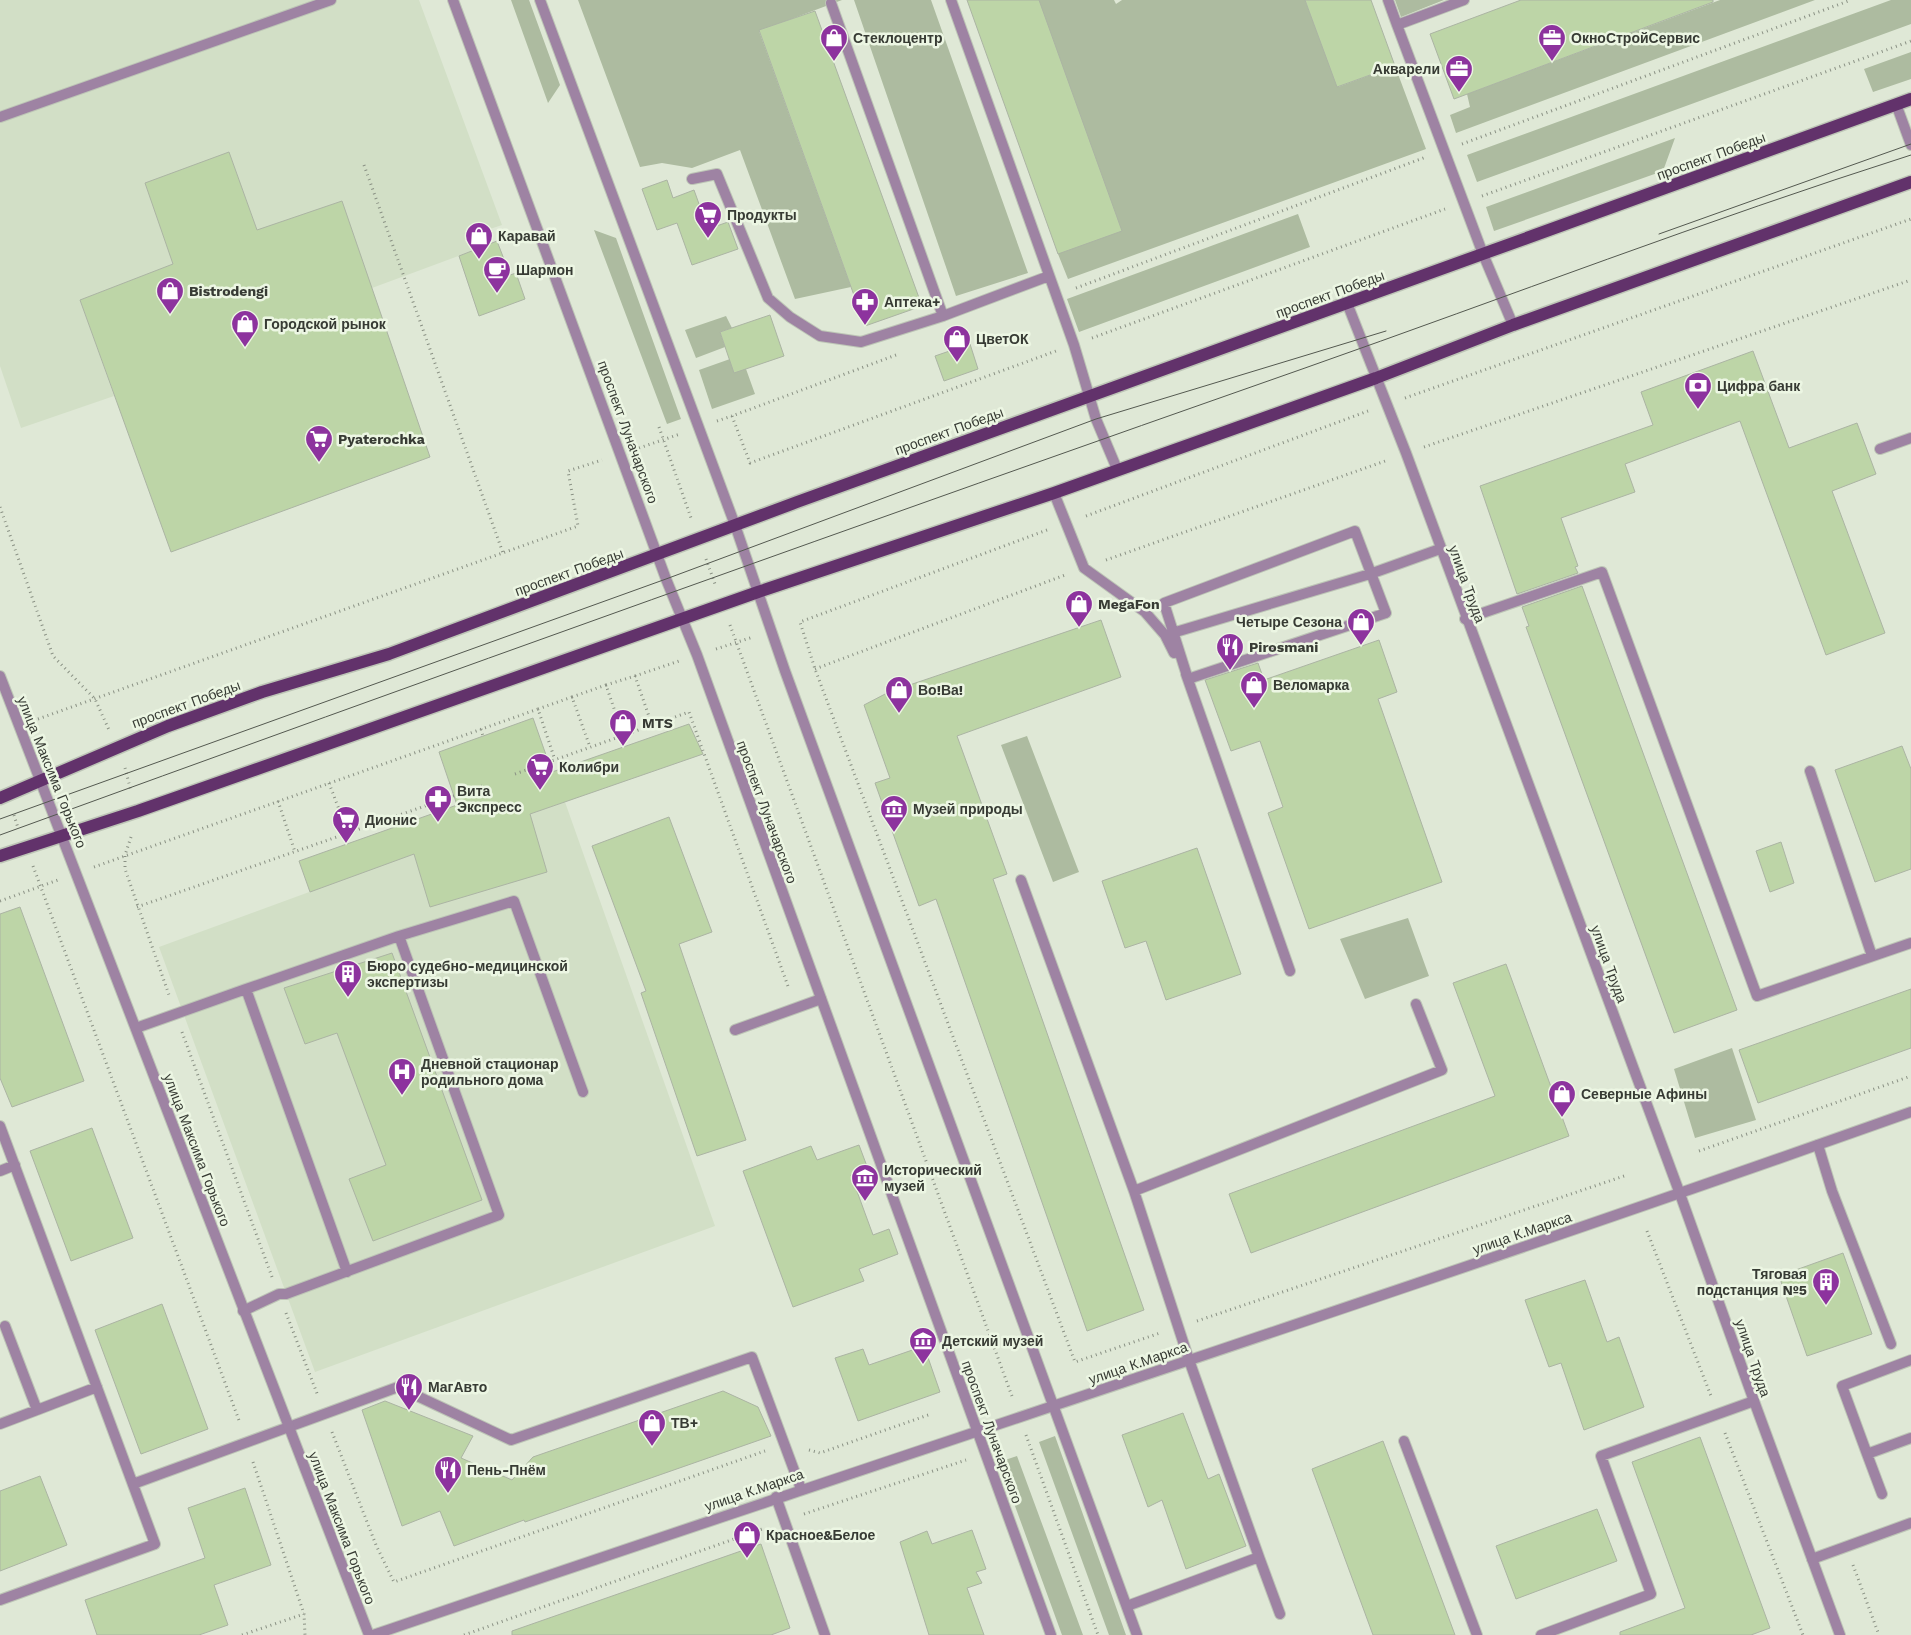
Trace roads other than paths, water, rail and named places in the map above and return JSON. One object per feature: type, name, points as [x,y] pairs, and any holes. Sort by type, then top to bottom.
[{"type":"main road","name":"проспект Победы","points":[[4,797],[41,782],[116,746],[262,692],[388,654],[659,555],[735,525],[1911,99]]},
{"type":"main road","points":[[0,856],[138,811],[758,592],[1054,493],[1376,378],[1513,325],[1911,182]]},
{"type":"street","points":[[0,118],[332,0]]},
{"type":"street","name":"проспект Луначарского","points":[[452,0],[683,619],[1051,1635]]},
{"type":"street","points":[[540,0],[735,525],[1137,1635]]},
{"type":"street","points":[[950,0],[1074,345],[1096,419],[1117,469]]},
{"type":"street","points":[[1388,0],[1463,202],[1513,325]]},
{"type":"street","points":[[1397,25],[1464,0]]},
{"type":"street","points":[[831,3],[943,316]]},
{"type":"street","points":[[1896,104],[1911,145]]},
{"type":"street","points":[[692,179],[717,174],[768,298],[790,317],[820,336],[860,342],[943,316],[1049,276]]},
{"type":"street","name":"улица Труда","points":[[1347,303],[1406,454],[1680,1194],[1840,1635]]},
{"type":"street","points":[[1880,448],[1911,438]]},
{"type":"street","points":[[1054,493],[1084,568],[1144,612],[1169,634]]},
{"type":"street","points":[[1188,678],[1386,613],[1355,532],[1164,604],[1169,634],[1188,678],[1290,971]]},
{"type":"street","points":[[1169,634],[1370,574],[1440,549]]},
{"type":"street","points":[[1466,619],[1602,572],[1757,996],[1911,943]]},
{"type":"street","name":"улица Максима Горького","points":[[0,676],[18,726],[63,835],[368,1635]]},
{"type":"street","points":[[1810,771],[1872,956]]},
{"type":"street","points":[[1022,880],[1134,1191],[1188,1360],[1280,1614]]},
{"type":"street","points":[[136,1028],[399,936],[514,900],[583,1092]]},
{"type":"street","points":[[243,1311],[279,1294],[286,1294],[499,1215],[399,936]]},
{"type":"street","points":[[246,989],[347,1272]]},
{"type":"street","points":[[735,1030],[821,999]]},
{"type":"street","points":[[1134,1191],[1442,1070],[1416,1004]]},
{"type":"street","name":"улица К.Маркса","points":[[373,1635],[776,1497],[1020,1419],[1188,1360],[1680,1194],[1911,1112]]},
{"type":"street","points":[[0,1126],[155,1544],[0,1600]]},
{"type":"street","points":[[1818,1145],[1832,1191],[1891,1344]]},
{"type":"street","points":[[0,1171],[15,1165]]},
{"type":"street","points":[[5,1326],[37,1410]]},
{"type":"street","points":[[133,1484],[248,1444],[398,1387],[512,1440],[752,1357],[801,1489]]},
{"type":"street","points":[[1882,1494],[1842,1386],[1911,1360]]},
{"type":"street","points":[[0,1424],[97,1387]]},
{"type":"street","points":[[1541,1635],[1651,1594],[1601,1456],[1754,1401]]},
{"type":"street","points":[[1867,1454],[1911,1438]]},
{"type":"street","points":[[1404,1441],[1477,1635]]},
{"type":"street","points":[[776,1497],[826,1635]]},
{"type":"street","points":[[1812,1559],[1911,1523]]},
{"type":"street","points":[[1127,1606],[1258,1557]]},
{"type":"tram line","points":[[1659,234],[1911,144]]},
{"type":"tram line","points":[[0,835],[978,483],[1683,232],[1911,155]]},
{"type":"tram line","points":[[0,819],[666,579],[1096,419],[1386,331]]},
{"type":"place","name":"Стеклоцентр","points":[[834,62]]},
{"type":"place","name":"ОкноСтройСервис","points":[[1552,62]]},
{"type":"place","name":"Акварели","points":[[1459,93]]},
{"type":"place","name":"Продукты","points":[[708,239]]},
{"type":"place","name":"Каравай","points":[[479,260]]},
{"type":"place","name":"Шармон","points":[[497,294]]},
{"type":"place","name":"Bistrodengi","points":[[170,315]]},
{"type":"place","name":"Аптека+","points":[[865,326]]},
{"type":"place","name":"Городской рынок","points":[[245,348]]},
{"type":"place","name":"ЦветОК","points":[[957,363]]},
{"type":"place","name":"Цифра банк","points":[[1698,410]]},
{"type":"place","name":"Pyaterochka","points":[[319,463]]},
{"type":"place","name":"MegaFon","points":[[1079,628]]},
{"type":"place","name":"Четыре Сезона","points":[[1361,646]]},
{"type":"place","name":"Pirosmani","points":[[1230,671]]},
{"type":"place","name":"Веломарка","points":[[1254,709]]},
{"type":"place","name":"Во!Ва!","points":[[899,714]]},
{"type":"place","name":"MTS","points":[[623,747]]},
{"type":"place","name":"Колибри","points":[[540,791]]},
{"type":"place","name":"Вита Экспресс","points":[[438,823]]},
{"type":"place","name":"Музей природы","points":[[894,833]]},
{"type":"place","name":"Дионис","points":[[346,844]]},
{"type":"place","name":"Бюро судебно-медицинской экспертизы","points":[[348,998]]},
{"type":"place","name":"Дневной стационар родильного дома","points":[[402,1096]]},
{"type":"place","name":"Северные Афины","points":[[1562,1118]]},
{"type":"place","name":"Исторический музей","points":[[865,1202]]},
{"type":"place","name":"Тяговая подстанция №5","points":[[1826,1306]]},
{"type":"place","name":"Детский музей","points":[[923,1365]]},
{"type":"place","name":"МагАвто","points":[[409,1411]]},
{"type":"place","name":"ТВ+","points":[[652,1447]]},
{"type":"place","name":"Пень-Пнём","points":[[448,1494]]},
{"type":"place","name":"Красное&Белое","points":[[747,1559]]}]
